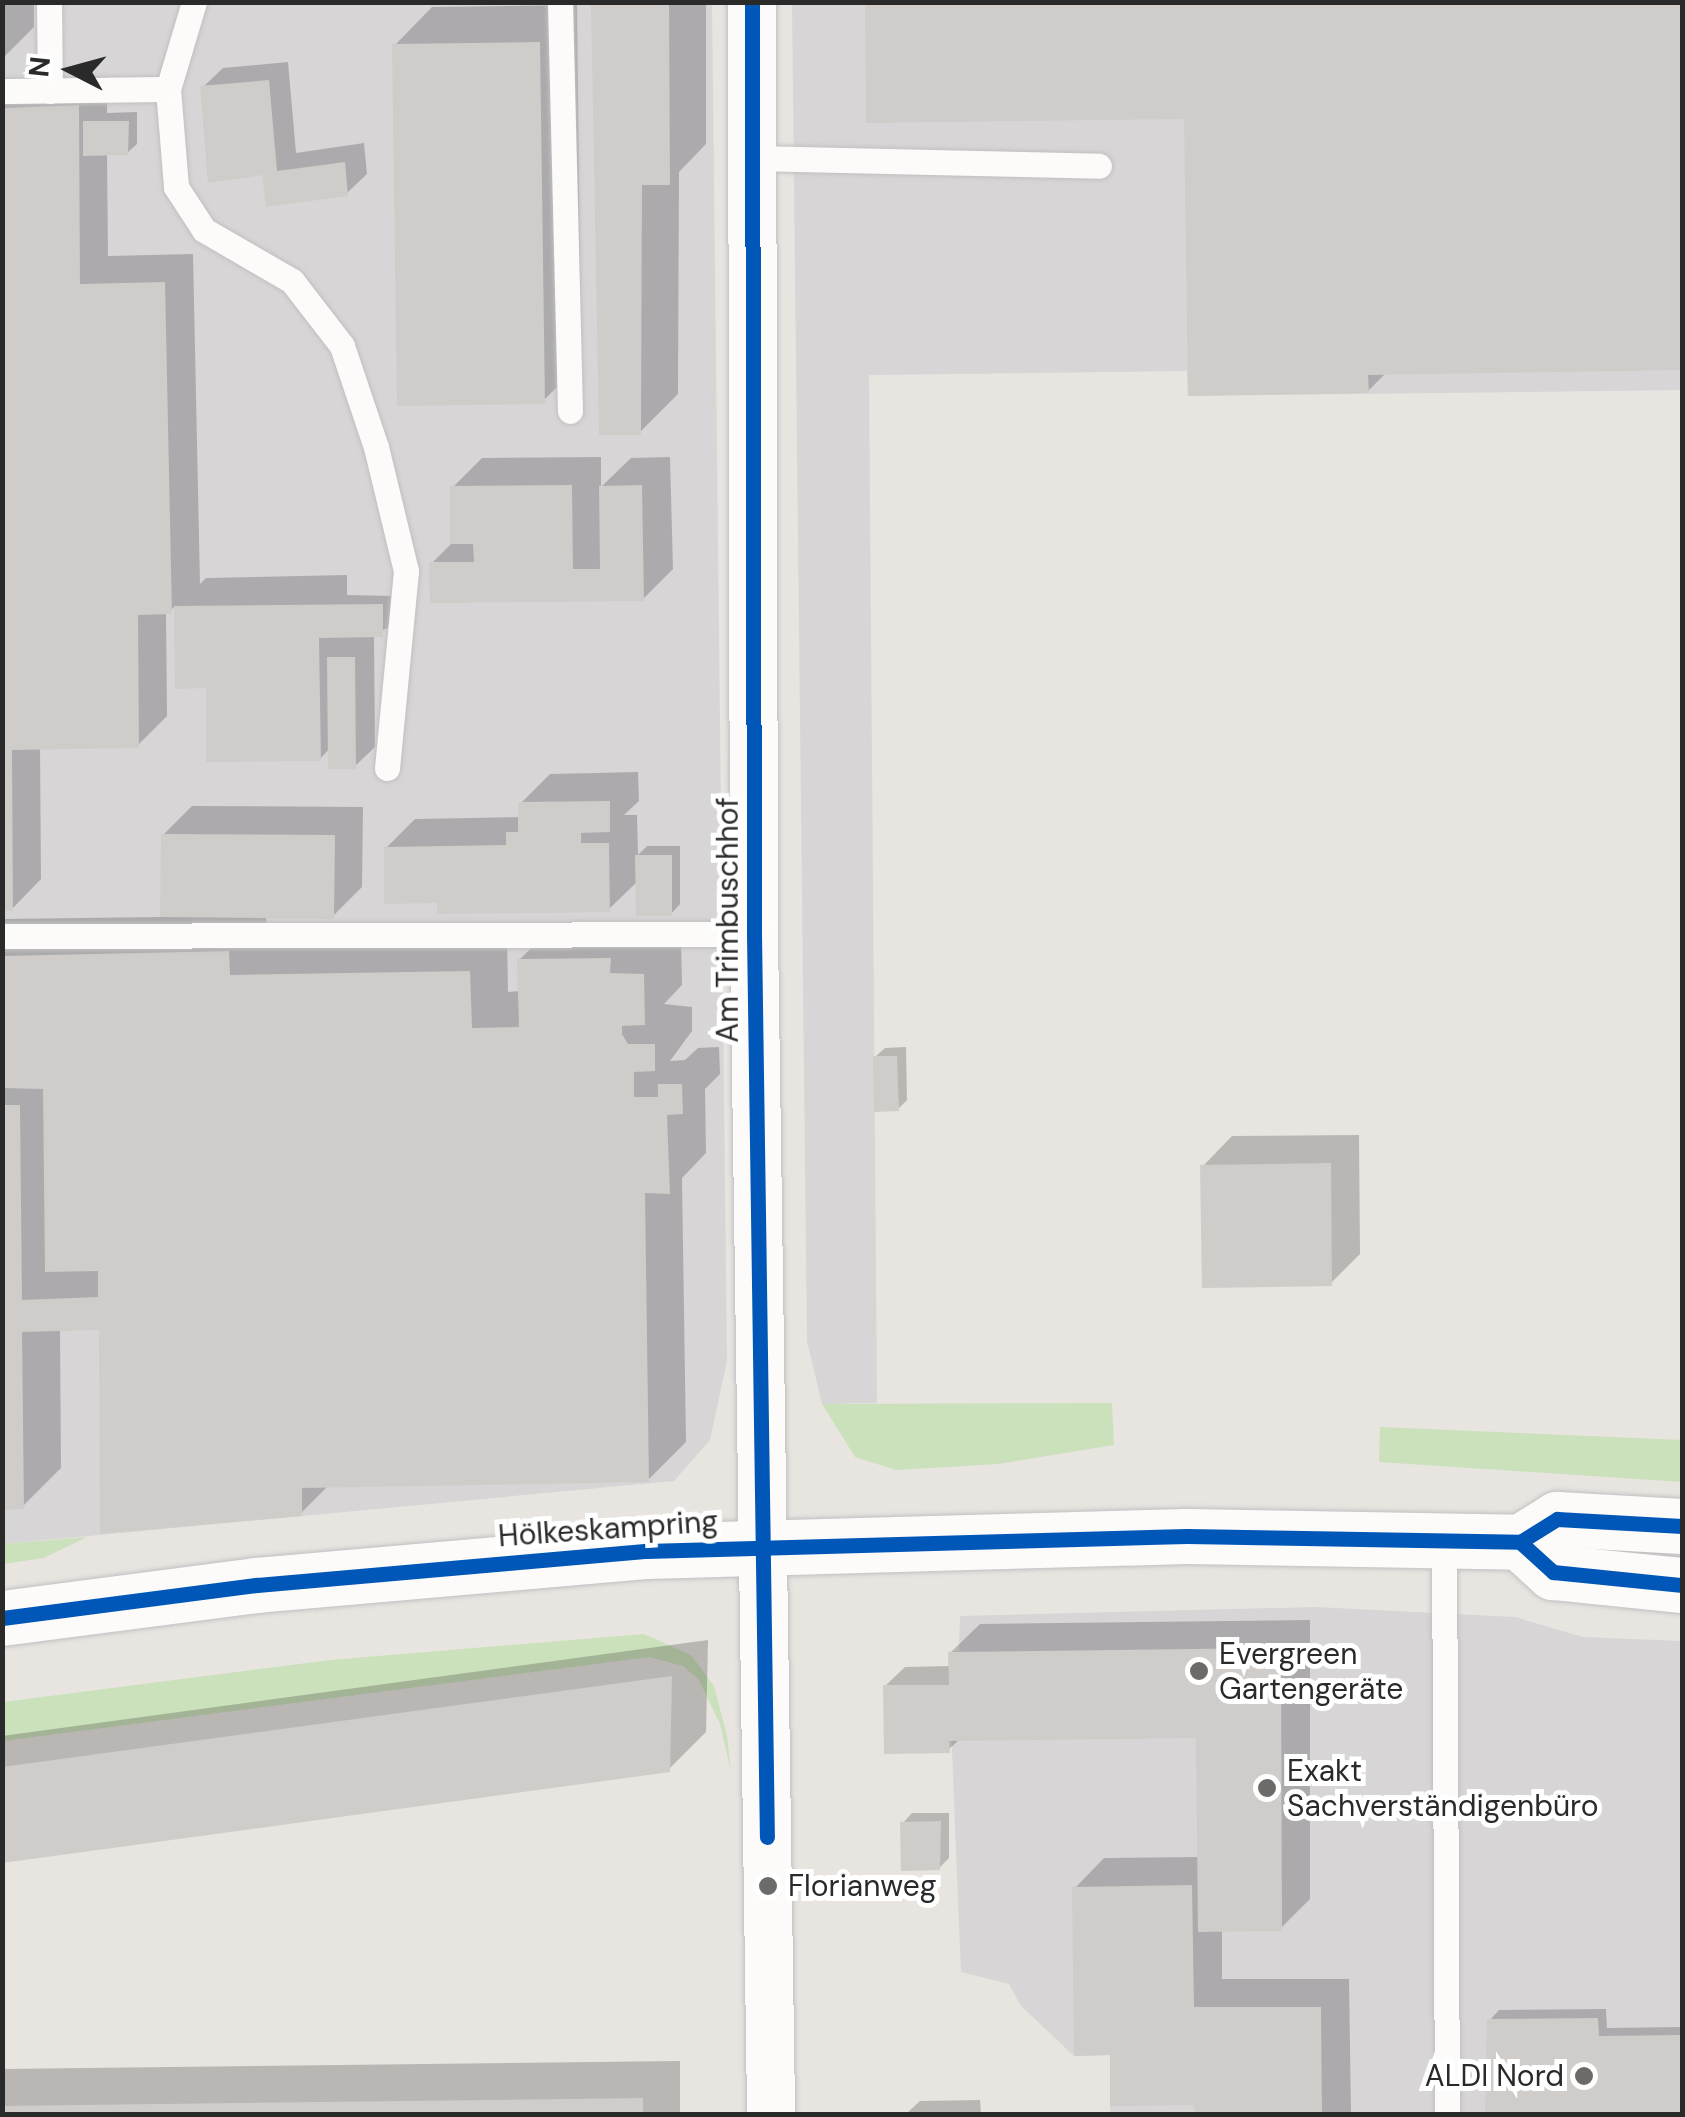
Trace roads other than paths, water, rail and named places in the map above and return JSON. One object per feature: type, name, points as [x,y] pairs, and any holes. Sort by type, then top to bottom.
[{"type":"main road","name":"Hölkeskampring","points":[[2,1618],[256,1585],[764,1545],[1187,1536],[1520,1542],[1556,1519],[1682,1526]]},
{"type":"main road","points":[[1520,1542],[1554,1572],[1682,1585]]},
{"type":"street","name":"Am Trimbuschhof","points":[[752,2],[754,934],[771,2114]]},
{"type":"lane","points":[[50,2],[50,91]]},
{"type":"lane","points":[[194,2],[168,89],[176,187],[204,230],[292,281],[342,346],[371,430],[406,571],[387,768]]},
{"type":"lane","points":[[560,2],[570,412]]},
{"type":"lane","points":[[2,91],[168,89]]},
{"type":"lane","points":[[754,158],[1099,166]]},
{"type":"lane","points":[[2,936],[754,934]]},
{"type":"lane","points":[[1444,1540],[1448,2114]]},
{"type":"place","name":"Evergreen Gartengeräte","points":[[1199,1671]]},
{"type":"place","name":"Exakt Sachverständigenbüro","points":[[1267,1788]]},
{"type":"place","name":"Florianweg","points":[[768,1886]]},
{"type":"place","name":"ALDI Nord","points":[[1584,2076]]}]
